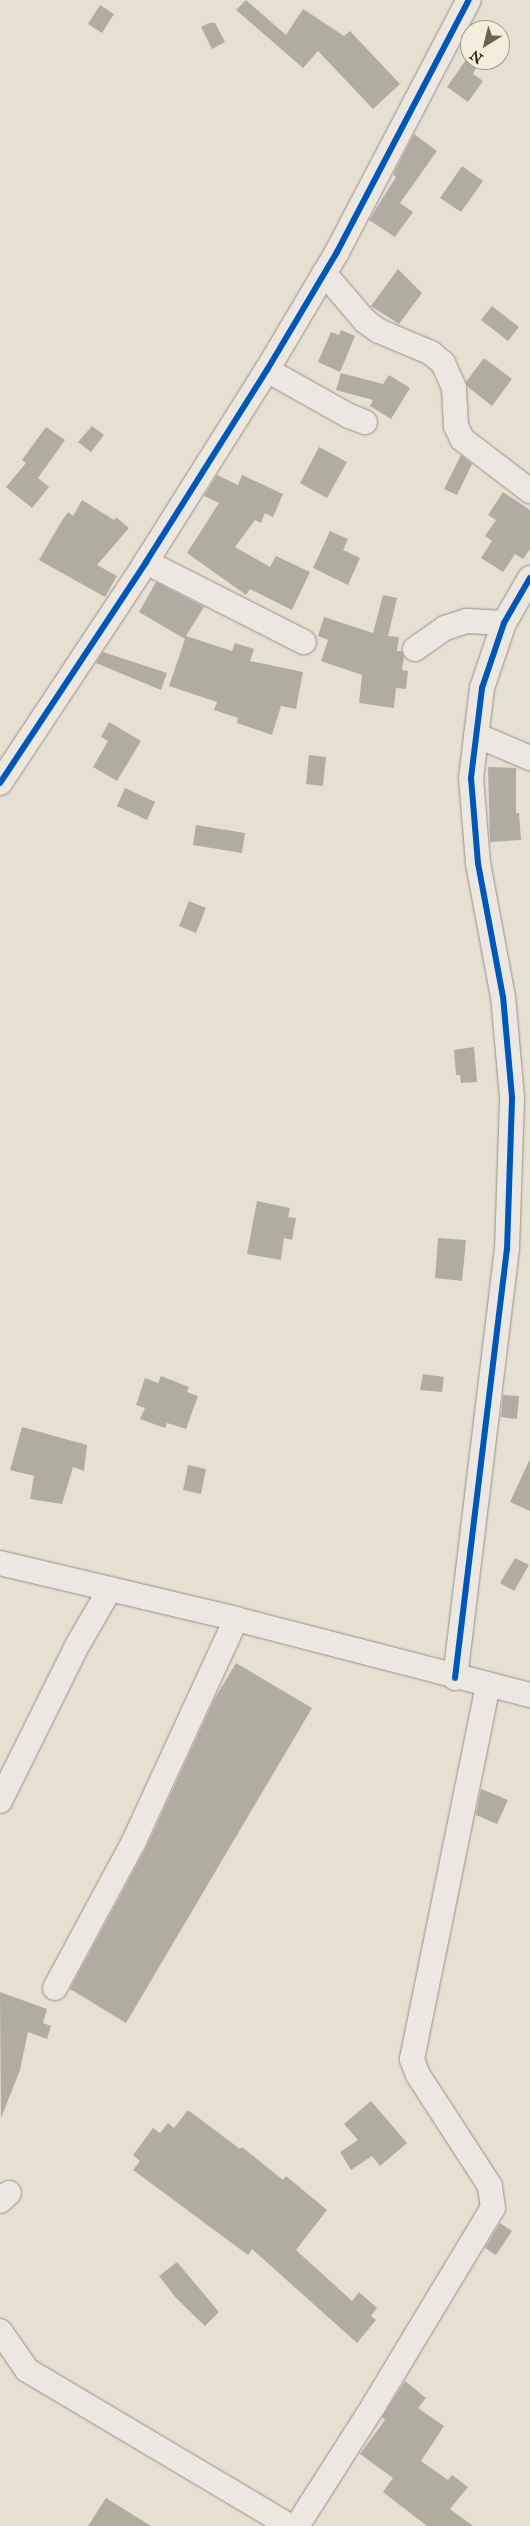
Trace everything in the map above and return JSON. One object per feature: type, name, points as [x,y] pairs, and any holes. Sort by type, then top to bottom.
[{"type":"street","points":[[0,783],[146,562],[267,370],[324,273],[469,0]]},
{"type":"street","points":[[324,273],[364,321],[378,331],[431,353],[443,363],[454,388],[456,426],[462,440],[530,491]]},
{"type":"street","points":[[267,370],[349,416],[365,422]]},
{"type":"street","points":[[146,562],[304,642]]},
{"type":"street","points":[[455,1678],[507,1250],[512,1097],[503,997],[478,863],[471,778],[482,688],[504,623],[530,578]]},
{"type":"street","points":[[415,649],[445,628],[467,621],[504,623]]},
{"type":"street","points":[[476,735],[530,758]]},
{"type":"street","points":[[0,1564],[236,1619],[455,1678],[530,1695]]},
{"type":"street","points":[[0,1801],[78,1644],[110,1589]]},
{"type":"street","points":[[55,1988],[134,1841],[236,1619]]},
{"type":"street","points":[[297,2526],[374,2406],[492,2208],[490,2186],[418,2075],[412,2059],[488,1686]]},
{"type":"street","points":[[0,2331],[27,2370],[290,2526]]},
{"type":"building","points":[[246,0],[286,35],[303,9],[344,36],[350,31],[400,84],[373,109],[318,51],[303,68],[236,10]]},
{"type":"building","points":[[100,5],[114,14],[102,33],[88,24]]},
{"type":"building","points":[[209,23],[215,23],[225,42],[212,49],[201,27]]},
{"type":"building","points":[[460,68],[460,70],[475,70],[473,74],[483,81],[468,102],[447,87]]},
{"type":"building","points":[[414,134],[437,151],[400,203],[413,212],[395,237],[369,220],[396,177],[393,175]]},
{"type":"building","points":[[462,166],[483,181],[461,212],[440,198]]},
{"type":"building","points":[[398,269],[422,293],[399,324],[371,306]]},
{"type":"building","points":[[492,306],[519,327],[508,341],[481,320]]},
{"type":"building","points":[[341,330],[355,336],[340,372],[318,362],[331,332],[339,335]]},
{"type":"building","points":[[484,358],[512,379],[492,406],[468,387],[466,382]]},
{"type":"building","points":[[341,373],[383,384],[389,375],[410,388],[391,419],[370,406],[373,400],[336,390]]},
{"type":"building","points":[[92,426],[104,435],[91,452],[78,442]]},
{"type":"building","points":[[46,427],[65,440],[38,478],[49,487],[32,508],[6,487],[26,463],[22,460]]},
{"type":"building","points":[[319,447],[347,462],[327,498],[300,483]]},
{"type":"building","points":[[461,455],[472,464],[457,495],[444,489]]},
{"type":"building","points":[[217,475],[238,485],[242,475],[283,494],[273,517],[265,513],[261,523],[255,520],[235,547],[270,567],[276,556],[310,572],[292,610],[250,589],[246,595],[187,553],[219,503],[204,496]]},
{"type":"building","points":[[503,492],[530,510],[530,549],[523,559],[515,554],[503,572],[481,558],[492,541],[485,536],[496,520],[488,515]]},
{"type":"building","points":[[82,500],[114,520],[116,517],[129,528],[97,565],[117,576],[105,597],[39,560],[68,512],[73,516]]},
{"type":"building","points":[[330,531],[348,539],[343,550],[360,558],[348,585],[313,568]]},
{"type":"building","points":[[156,582],[204,607],[186,636],[232,651],[235,643],[254,649],[250,661],[303,672],[296,709],[281,706],[272,735],[237,723],[238,718],[214,710],[217,702],[169,686],[185,639],[139,612]]},
{"type":"building","points":[[383,595],[397,598],[388,636],[399,637],[397,651],[402,651],[404,657],[402,670],[408,671],[406,689],[396,688],[394,708],[359,703],[362,675],[321,661],[328,640],[318,636],[324,617],[373,633]]},
{"type":"building","points":[[103,652],[167,673],[161,690],[96,663]]},
{"type":"building","points":[[109,722],[141,741],[117,781],[93,767],[108,741],[101,737]]},
{"type":"building","points":[[309,755],[326,757],[323,786],[306,784]]},
{"type":"building","points":[[488,767],[516,768],[516,813],[519,813],[521,840],[490,842]]},
{"type":"building","points":[[125,788],[155,802],[147,820],[117,806]]},
{"type":"building","points":[[196,825],[245,833],[242,853],[193,845]]},
{"type":"building","points":[[189,901],[206,908],[196,933],[179,926]]},
{"type":"building","points":[[474,1047],[477,1082],[461,1083],[460,1075],[456,1075],[454,1050]]},
{"type":"building","points":[[257,1201],[290,1208],[288,1217],[296,1218],[292,1240],[284,1238],[281,1260],[247,1254]]},
{"type":"building","points":[[438,1238],[466,1240],[462,1281],[435,1278]]},
{"type":"building","points":[[423,1374],[444,1377],[442,1392],[420,1390]]},
{"type":"building","points":[[161,1376],[189,1387],[187,1392],[198,1396],[186,1429],[167,1423],[165,1428],[140,1419],[145,1408],[136,1405],[145,1378],[158,1383]]},
{"type":"building","points":[[503,1395],[519,1396],[517,1419],[501,1417]]},
{"type":"building","points":[[22,1427],[87,1445],[84,1471],[73,1467],[62,1504],[30,1499],[34,1476],[10,1470]]},
{"type":"building","points":[[530,1459],[530,1511],[510,1502]]},
{"type":"building","points":[[188,1465],[206,1469],[201,1494],[183,1490]]},
{"type":"building","points":[[515,1558],[529,1565],[514,1591],[500,1583]]},
{"type":"building","points":[[236,1663],[312,1708],[126,2023],[70,1989],[146,1848],[215,1698]]},
{"type":"building","points":[[481,1789],[508,1800],[497,1824],[476,1815]]},
{"type":"building","points":[[0,1992],[47,2009],[43,2023],[51,2026],[47,2039],[28,2032],[20,2070],[1,2118]]},
{"type":"building","points":[[371,2101],[407,2143],[380,2166],[372,2156],[351,2170],[340,2152],[358,2140],[344,2124]]},
{"type":"building","points":[[188,2110],[240,2149],[242,2147],[283,2180],[286,2176],[327,2210],[296,2250],[352,2301],[359,2292],[377,2308],[371,2316],[376,2320],[357,2343],[252,2249],[248,2255],[133,2170],[140,2161],[133,2155],[153,2128],[160,2133],[168,2123],[174,2128]]},
{"type":"building","points":[[500,2223],[512,2231],[496,2255],[485,2248]]},
{"type":"building","points":[[177,2262],[219,2312],[205,2326],[176,2298],[159,2276]]},
{"type":"building","points":[[405,2381],[426,2398],[418,2408],[444,2426],[421,2461],[448,2480],[452,2475],[468,2487],[450,2509],[473,2526],[427,2526],[383,2492],[393,2478],[360,2454],[385,2420],[382,2417]]},
{"type":"building","points":[[106,2498],[151,2526],[88,2526]]},
{"type":"cycle path","points":[[0,783],[146,562],[267,370],[337,252],[469,0]]},
{"type":"cycle path","points":[[455,1678],[507,1250],[512,1097],[503,997],[478,863],[471,778],[482,688],[504,623],[530,578]]}]
